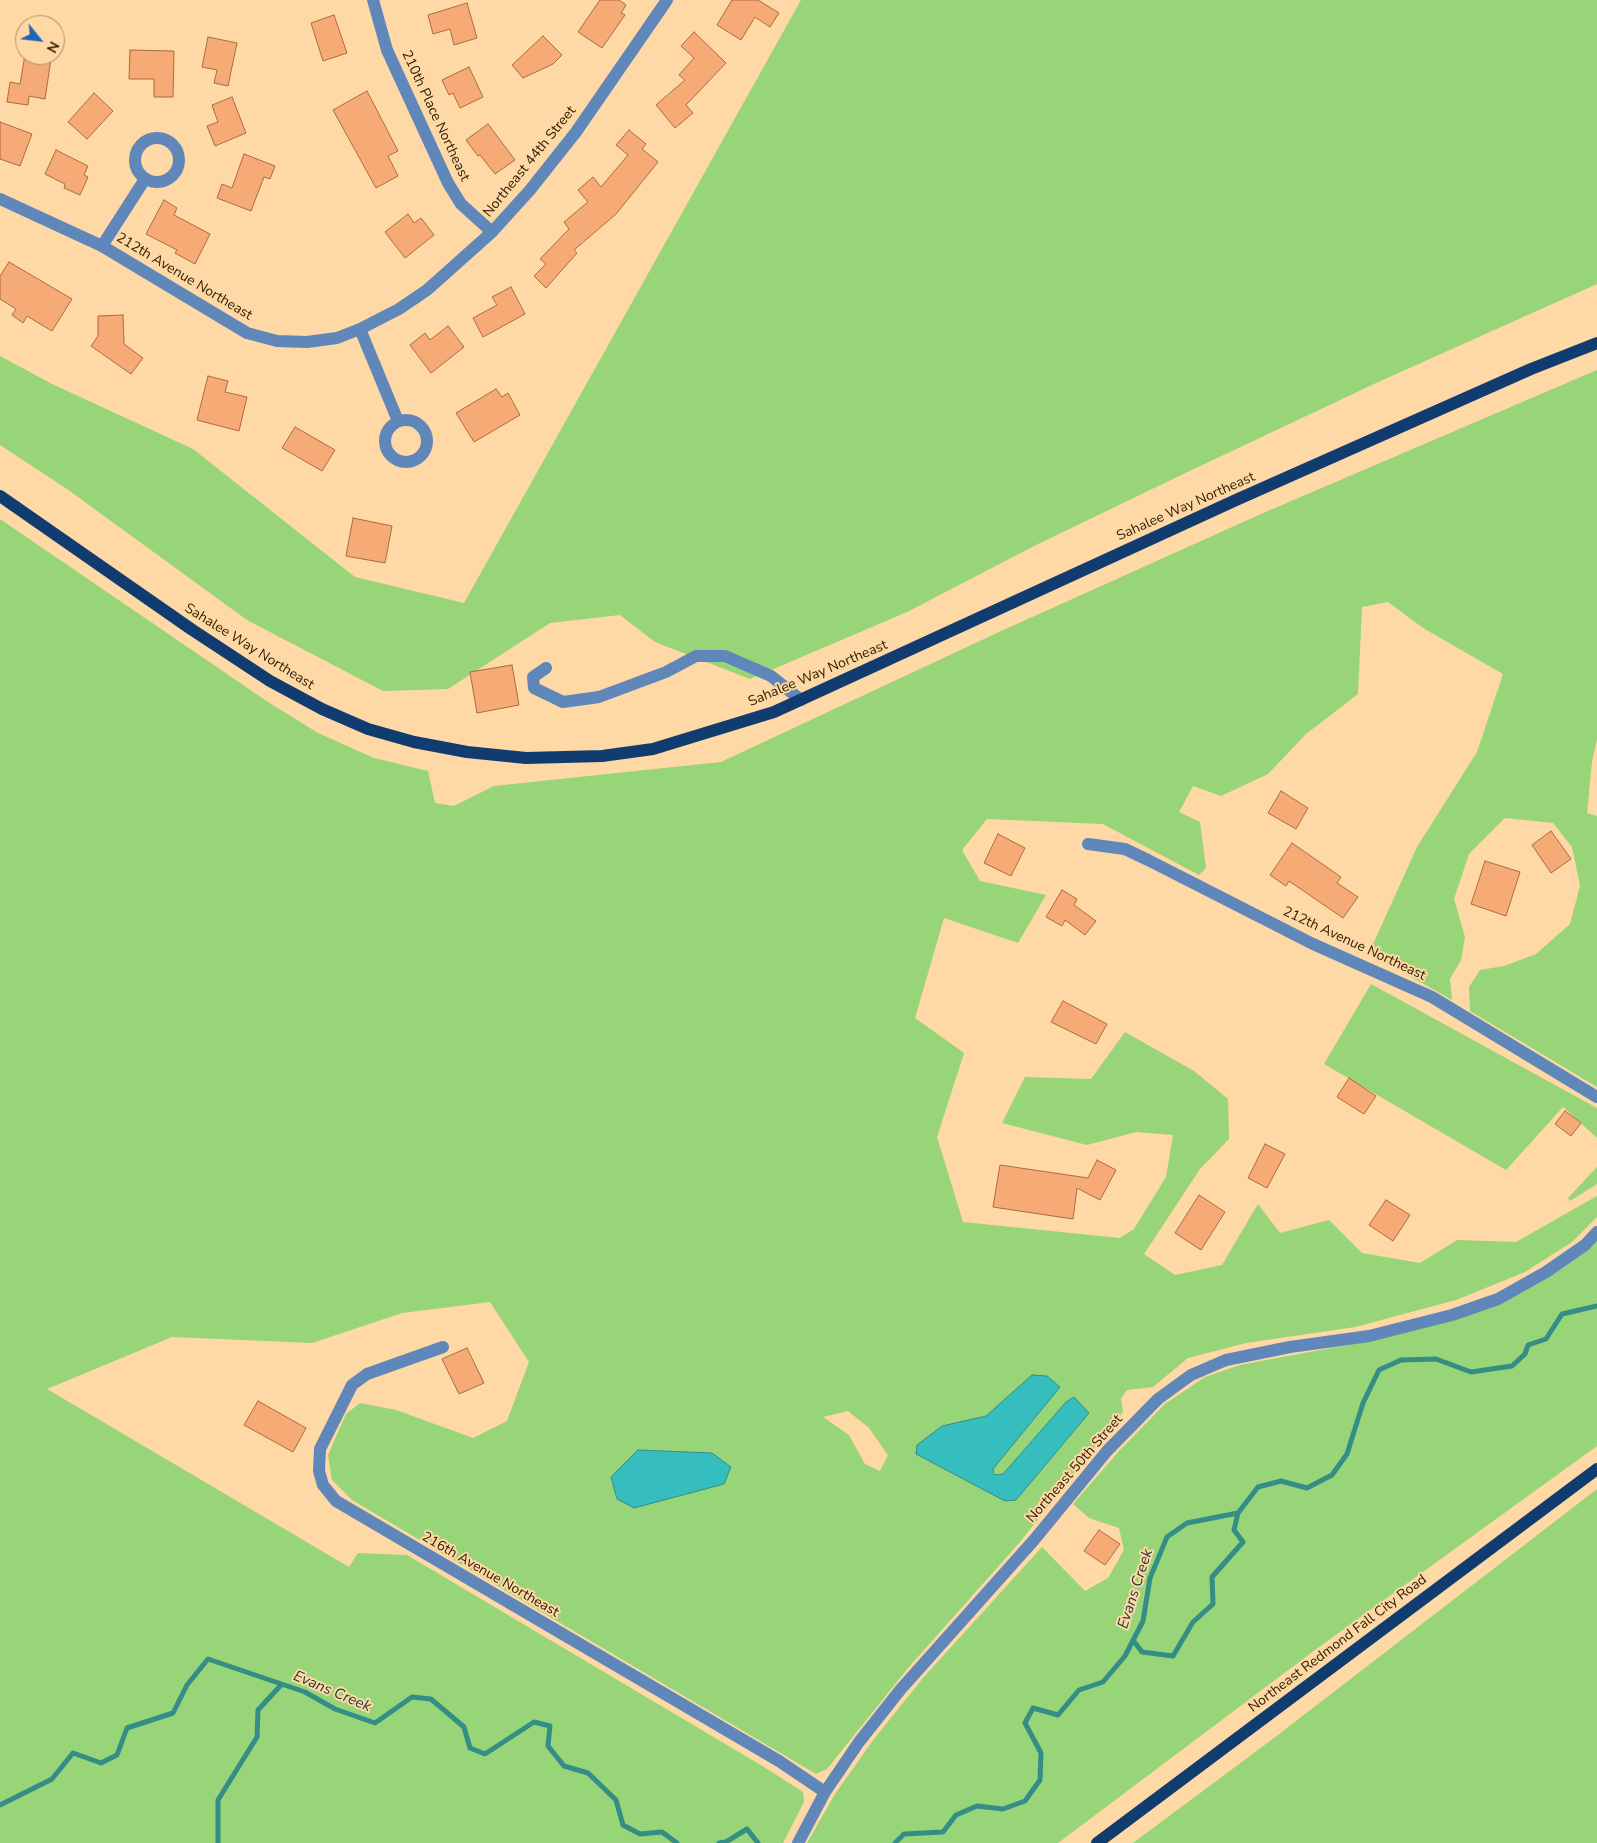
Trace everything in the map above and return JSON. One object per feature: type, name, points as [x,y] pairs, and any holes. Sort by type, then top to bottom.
[{"type":"main road","name":"Sahalee Way Northeast","points":[[0,496],[191,629],[270,681],[322,710],[368,729],[414,742],[467,752],[526,758],[602,756],[653,749],[774,712],[1263,488],[1531,368],[1597,343]]},
{"type":"main road","name":"Northeast Redmond Fall City Road","points":[[1097,1843],[1597,1469]]},
{"type":"street","name":"210th Place Northeast","points":[[373,0],[387,50],[448,183],[460,204],[492,232]]},
{"type":"street","name":"Northeast 44th Street","points":[[360,330],[400,309],[427,290],[492,232],[530,190],[576,132],[667,0]]},
{"type":"street","points":[[102,246],[145,179]]},
{"type":"street","name":"212th Avenue Northeast","points":[[0,199],[102,246],[247,333],[277,340],[307,342],[337,338],[360,330]]},
{"type":"street","points":[[360,330],[398,421]]},
{"type":"street","points":[[546,668],[533,678],[534,688],[563,702],[599,697],[666,672],[696,656],[725,656],[771,676],[800,700]]},
{"type":"street","name":"212th Avenue Northeast","points":[[1088,844],[1125,849],[1313,944],[1432,997],[1597,1097]]},
{"type":"street","name":"Northeast 50th Street","points":[[799,1842],[825,1792],[859,1742],[901,1690],[1034,1540],[1107,1451],[1158,1400],[1191,1375],[1226,1360],[1290,1347],[1369,1336],[1452,1315],[1498,1299],[1546,1272],[1585,1245],[1597,1232]]},
{"type":"street","name":"216th Avenue Northeast","points":[[443,1347],[367,1374],[352,1385],[320,1449],[319,1471],[322,1485],[336,1502],[779,1761],[825,1792]]},
{"type":"green space","points":[[801,0],[1597,0],[1597,284],[1376,383],[1177,477],[1036,545],[907,612],[750,679],[655,642],[620,615],[550,623],[448,689],[383,691],[247,620],[67,489],[0,445],[0,356],[52,384],[193,449],[355,577],[464,603]]},
{"type":"green space","points":[[1597,370],[1597,739],[1592,762],[1587,813],[1597,816],[1597,1087],[1470,1011],[1469,987],[1480,970],[1504,966],[1536,954],[1570,924],[1580,886],[1572,847],[1553,823],[1505,818],[1469,854],[1454,899],[1465,937],[1461,960],[1450,979],[1452,1000],[1369,953],[1417,847],[1477,752],[1503,674],[1423,628],[1388,602],[1362,607],[1358,694],[1306,734],[1268,774],[1221,796],[1193,786],[1179,812],[1200,822],[1206,868],[1199,875],[1103,824],[987,819],[962,850],[980,881],[1046,895],[1018,943],[944,918],[915,1018],[964,1053],[937,1137],[963,1222],[1120,1238],[1134,1229],[1166,1177],[1173,1135],[1136,1132],[1087,1145],[1002,1123],[1025,1077],[1091,1079],[1125,1032],[1194,1071],[1228,1099],[1229,1139],[1200,1169],[1144,1254],[1175,1275],[1222,1265],[1258,1204],[1280,1233],[1329,1220],[1362,1253],[1420,1263],[1457,1240],[1516,1242],[1597,1196],[1597,1217],[1572,1242],[1525,1272],[1456,1300],[1355,1327],[1246,1343],[1188,1358],[1153,1387],[1127,1390],[1121,1399],[1123,1412],[1020,1542],[908,1668],[827,1769],[816,1774],[352,1500],[332,1480],[328,1455],[346,1414],[360,1403],[396,1410],[473,1438],[507,1421],[529,1362],[490,1302],[402,1313],[312,1343],[172,1337],[47,1389],[349,1567],[358,1553],[407,1555],[764,1767],[803,1792],[804,1802],[783,1843],[0,1843],[0,519],[268,702],[318,733],[374,758],[428,771],[435,803],[454,806],[494,786],[721,762],[999,632],[1261,514]],"holes":[[[848,1411],[869,1428],[888,1455],[880,1471],[865,1464],[849,1435],[823,1417]]]},
{"type":"green space","points":[[1371,984],[1597,1108],[1597,1138],[1563,1107],[1506,1170],[1324,1064]]},
{"type":"green space","points":[[1597,1167],[1597,1184],[1570,1201],[1568,1198]]},
{"type":"green space","points":[[1597,1238],[1597,1446],[1315,1650],[1058,1843],[807,1843],[835,1794],[874,1739],[923,1678],[1042,1547],[1085,1591],[1108,1578],[1124,1550],[1119,1528],[1089,1518],[1073,1504],[1120,1450],[1165,1404],[1205,1377],[1240,1365],[1363,1342],[1487,1309]]},
{"type":"green space","points":[[1597,1489],[1597,1843],[1133,1843],[1274,1738]]},
{"type":"water","points":[[1032,1375],[1047,1376],[1060,1387],[993,1469],[994,1475],[1003,1474],[1066,1402],[1074,1397],[1089,1413],[1016,1500],[1005,1501],[916,1454],[917,1445],[942,1426],[986,1416]]},
{"type":"water","points":[[638,1450],[712,1453],[731,1467],[724,1484],[634,1508],[617,1499],[611,1477]]},
{"type":"building","points":[[600,0],[619,0],[626,5],[621,13],[625,15],[602,48],[578,32]]},
{"type":"building","points":[[732,0],[758,0],[779,13],[770,27],[755,17],[741,40],[717,25]]},
{"type":"building","points":[[467,3],[477,38],[454,45],[450,29],[433,34],[428,15]]},
{"type":"building","points":[[334,15],[347,53],[323,61],[311,23]]},
{"type":"building","points":[[694,32],[726,63],[686,105],[693,113],[675,128],[656,105],[685,80],[679,75],[694,58],[681,46]]},
{"type":"building","points":[[543,36],[562,55],[553,64],[523,78],[512,65]]},
{"type":"building","points":[[208,37],[237,43],[228,86],[214,83],[217,70],[202,67]]},
{"type":"building","points":[[130,50],[174,51],[173,97],[154,97],[154,79],[129,79]]},
{"type":"building","points":[[23,65],[50,65],[45,99],[29,96],[28,105],[7,102],[10,82],[20,84]]},
{"type":"building","points":[[469,67],[483,97],[460,108],[453,93],[449,95],[442,80]]},
{"type":"building","points":[[367,91],[398,151],[388,156],[398,176],[376,188],[333,110]]},
{"type":"building","points":[[94,93],[113,111],[87,139],[68,122]]},
{"type":"building","points":[[232,97],[246,133],[215,146],[207,126],[218,122],[212,105]]},
{"type":"building","points":[[0,122],[32,134],[20,166],[0,159]]},
{"type":"building","points":[[488,124],[515,160],[495,174],[466,140]]},
{"type":"building","points":[[629,130],[646,144],[642,149],[658,162],[616,214],[574,250],[577,253],[546,288],[534,276],[546,264],[540,259],[569,229],[564,222],[588,202],[578,190],[593,177],[601,187],[628,155],[616,145]]},
{"type":"building","points":[[56,150],[88,166],[84,175],[88,177],[80,195],[64,188],[65,184],[45,174]]},
{"type":"building","points":[[244,154],[275,166],[270,179],[264,177],[251,211],[217,198],[222,184],[232,188]]},
{"type":"building","points":[[164,200],[177,208],[174,215],[210,234],[195,264],[175,253],[177,250],[146,234]]},
{"type":"building","points":[[408,214],[414,223],[421,218],[434,235],[405,258],[385,232]]},
{"type":"building","points":[[9,262],[72,299],[52,331],[27,316],[23,323],[12,315],[16,309],[0,299],[0,276]]},
{"type":"building","points":[[511,287],[525,314],[483,337],[473,318],[497,305],[492,297]]},
{"type":"building","points":[[123,315],[124,344],[143,358],[131,374],[91,346],[98,336],[98,316]]},
{"type":"building","points":[[448,326],[464,347],[431,373],[410,345],[425,333],[430,340]]},
{"type":"building","points":[[208,376],[228,381],[225,392],[247,397],[239,431],[197,420]]},
{"type":"building","points":[[496,389],[502,397],[508,393],[520,415],[474,442],[456,413]]},
{"type":"building","points":[[295,427],[335,450],[322,471],[282,448]]},
{"type":"building","points":[[353,518],[392,526],[385,563],[346,556]]},
{"type":"building","points":[[512,665],[519,705],[477,713],[470,672]]},
{"type":"building","points":[[1281,791],[1308,808],[1296,829],[1268,813]]},
{"type":"building","points":[[1551,831],[1571,859],[1551,873],[1532,845]]},
{"type":"building","points":[[998,834],[1025,848],[1011,876],[984,863]]},
{"type":"building","points":[[1292,843],[1341,877],[1337,883],[1358,897],[1343,918],[1289,881],[1286,886],[1270,875]]},
{"type":"building","points":[[1485,861],[1520,872],[1506,916],[1471,904]]},
{"type":"building","points":[[1062,890],[1077,899],[1074,905],[1096,921],[1085,935],[1065,920],[1062,926],[1046,917]]},
{"type":"building","points":[[1063,1001],[1107,1024],[1096,1044],[1051,1022]]},
{"type":"building","points":[[1349,1078],[1376,1096],[1364,1114],[1337,1097]]},
{"type":"building","points":[[1565,1111],[1581,1123],[1571,1136],[1555,1124]]},
{"type":"building","points":[[1265,1144],[1285,1154],[1267,1188],[1248,1178]]},
{"type":"building","points":[[1097,1160],[1116,1170],[1100,1200],[1077,1188],[1073,1219],[993,1207],[1000,1165],[1088,1178]]},
{"type":"building","points":[[1199,1195],[1225,1212],[1201,1250],[1175,1233]]},
{"type":"building","points":[[1386,1200],[1410,1215],[1393,1241],[1369,1225]]},
{"type":"building","points":[[467,1348],[484,1383],[459,1394],[442,1359]]},
{"type":"building","points":[[258,1401],[306,1428],[293,1452],[244,1425]]},
{"type":"building","points":[[1099,1530],[1120,1544],[1105,1565],[1084,1551]]},
{"type":"waterway","name":"Evans Creek","points":[[895,1843],[904,1834],[943,1832],[956,1815],[977,1806],[1003,1809],[1025,1801],[1040,1780],[1041,1753],[1025,1723],[1033,1708],[1058,1715],[1079,1690],[1103,1682],[1125,1656],[1143,1621],[1150,1578],[1167,1537],[1187,1523],[1238,1513],[1258,1487],[1281,1481],[1307,1488],[1332,1475],[1347,1454],[1363,1403],[1379,1370],[1401,1360],[1436,1359],[1471,1372],[1512,1366],[1525,1354],[1528,1345],[1546,1339],[1562,1314],[1597,1306]]},
{"type":"waterway","points":[[1133,1640],[1142,1652],[1173,1656],[1193,1622],[1213,1604],[1212,1577],[1243,1542],[1234,1530],[1238,1513]]},
{"type":"waterway","name":"Evans Creek","points":[[0,1805],[52,1779],[73,1753],[101,1763],[117,1755],[127,1728],[173,1713],[187,1685],[208,1659],[305,1692],[335,1709],[375,1723],[412,1697],[431,1699],[464,1727],[470,1748],[485,1754],[534,1722],[550,1726],[548,1746],[564,1766],[588,1773],[616,1800],[623,1825],[640,1834],[662,1832],[677,1843]]},
{"type":"waterway","points":[[218,1843],[218,1800],[257,1737],[258,1710],[281,1685]]},
{"type":"waterway","name":"Evans Creek","points":[[719,1843],[726,1842],[747,1829],[758,1843]]}]
